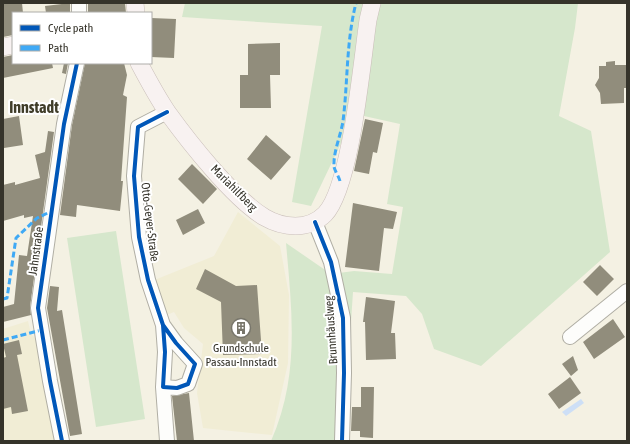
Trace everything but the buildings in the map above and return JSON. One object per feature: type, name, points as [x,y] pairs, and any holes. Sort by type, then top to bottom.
[{"type":"main road","points":[[315,222],[326,213],[333,200],[345,168],[368,20],[372,3]]},
{"type":"main road","name":"Mariahilfberg","points":[[140,64],[167,112],[238,196],[264,216],[292,226],[303,226],[315,222]]},
{"type":"street","name":"Jahnstraße","points":[[62,441],[38,308],[62,139],[77,64]]},
{"type":"street","name":"Otto-Geyer-Straße","points":[[163,325],[176,343],[195,364],[188,384],[177,388],[163,387],[165,352],[163,325],[148,280],[139,237],[134,176],[138,127],[167,112]]},
{"type":"street","name":"Brunnhäuslweg","points":[[315,222],[331,262],[342,318],[344,373],[342,441]]},
{"type":"street","points":[[570,337],[627,291]]},
{"type":"street","points":[[163,387],[166,440]]},
{"type":"shaded area","points":[[238,212],[280,246],[289,295],[288,363],[272,435],[203,428],[197,393],[203,344],[184,328],[174,312],[164,316],[152,281],[214,256]]},
{"type":"shaded area","points":[[28,321],[31,334],[37,340],[57,441],[3,441],[3,329]]},
{"type":"green space","points":[[185,3],[578,3],[559,116],[591,131],[610,252],[481,366],[434,349],[422,314],[406,296],[353,292],[343,441],[271,441],[280,417],[286,392],[292,344],[292,319],[286,243],[331,274],[354,271],[392,274],[403,207],[387,204],[400,124],[355,114],[311,206],[292,202],[322,26],[182,17]]},
{"type":"green space","points":[[116,231],[145,419],[96,427],[67,238]]},
{"type":"water","points":[[581,399],[584,403],[566,416],[562,412]]},
{"type":"marked path","points":[[340,181],[334,167],[334,161],[343,121],[350,32],[356,3]]},
{"type":"marked path","points":[[3,299],[7,298],[16,238],[37,218],[52,211]]},
{"type":"marked path","points":[[3,340],[42,330]]},
{"type":"cycle path","points":[[62,441],[38,308],[64,124],[77,64]]},
{"type":"cycle path","points":[[163,325],[176,343],[195,364],[188,384],[177,388],[163,387],[165,352],[163,325],[148,280],[139,237],[134,176],[138,127],[167,112]]},
{"type":"cycle path","points":[[315,222],[331,262],[343,318],[344,373],[342,441]]},
{"type":"place","name":"Grundschule Passau-Innstadt","points":[[241,328]]},
{"type":"district","name":"Innstadt","points":[[34,107]]}]
